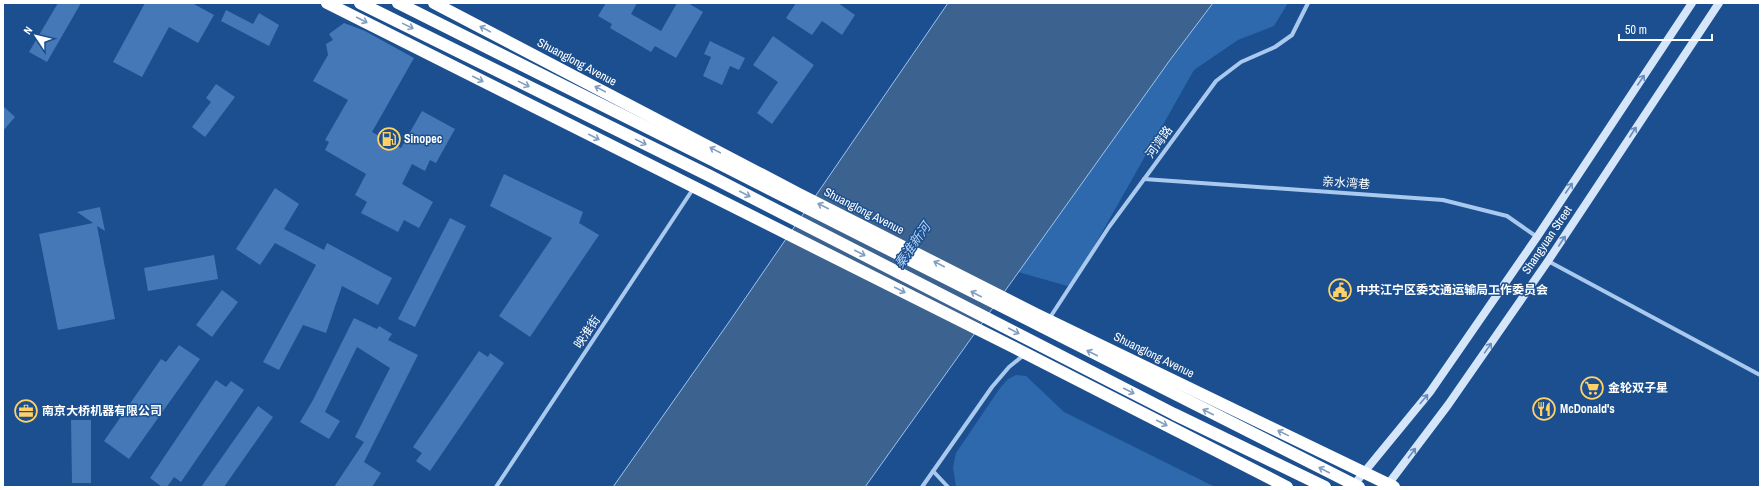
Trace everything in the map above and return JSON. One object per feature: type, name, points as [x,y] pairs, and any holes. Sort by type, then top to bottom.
[{"type":"highway","points":[[327,3],[1027,354],[1287,487]]},
{"type":"highway","points":[[360,3],[710,176],[1174,414],[1325,487]]},
{"type":"highway","points":[[398,3],[1359,487]]},
{"type":"highway","name":"Shuanglong Avenue","points":[[434,3],[799,194],[1036,314],[1389,486]]},
{"type":"main road","name":"Shangyuan Street","points":[[1352,487],[1430,392],[1537,237],[1692,3]]},
{"type":"main road","name":"Shangyuan Street","points":[[1389,486],[1448,405],[1548,261],[1719,3]]},
{"type":"street","name":"河湾路","points":[[1048,319],[1109,227],[1216,81],[1240,62],[1275,47],[1292,35],[1308,3]]},
{"type":"street","name":"亲水湾巷","points":[[1144,179],[1443,200],[1507,216],[1537,237]]},
{"type":"street","name":"映淮街","points":[[496,487],[694,187]]},
{"type":"street","points":[[1548,261],[1760,375]]},
{"type":"street","points":[[922,487],[992,387],[1009,367],[1027,354]]},
{"type":"street","points":[[933,471],[948,487]]},
{"type":"shaded area","points":[[1206,3],[1288,3],[1274,26],[1238,40],[1194,70],[1071,287],[1018,272]]},
{"type":"shaded area","points":[[1016,375],[1026,376],[1064,412],[1215,487],[956,487],[953,467],[956,453],[1000,388],[1008,379]]},
{"type":"water","name":"秦淮新河","points":[[948,3],[1213,3],[1170,60],[865,487],[613,487],[729,322]]},
{"type":"building","points":[[58,3],[81,3],[47,62],[29,52]]},
{"type":"building","points":[[145,3],[192,3],[214,15],[198,43],[169,27],[142,77],[113,62]]},
{"type":"building","points":[[606,3],[637,3],[631,14],[661,31],[677,3],[688,3],[703,12],[676,58],[655,46],[651,52],[610,28],[612,24],[598,16]]},
{"type":"building","points":[[796,3],[838,3],[855,15],[842,35],[822,21],[812,35],[786,18]]},
{"type":"building","points":[[226,10],[253,24],[259,13],[279,25],[269,46],[221,21]]},
{"type":"building","points":[[344,23],[365,31],[414,58],[372,132],[401,148],[422,111],[455,129],[436,163],[430,160],[425,171],[412,164],[402,184],[433,202],[419,228],[404,220],[398,232],[361,213],[367,202],[355,195],[366,174],[325,150],[329,142],[325,140],[348,100],[313,81],[328,55],[326,44],[333,40],[329,34]]},
{"type":"building","points":[[773,36],[814,65],[772,124],[757,113],[778,82],[753,65]]},
{"type":"building","points":[[710,41],[745,58],[739,70],[730,66],[722,85],[703,76],[711,57],[704,54]]},
{"type":"building","points":[[216,84],[235,97],[205,137],[192,127],[211,102],[206,98]]},
{"type":"building","points":[[3,106],[15,117],[3,131]]},
{"type":"building","points":[[504,174],[583,212],[579,223],[599,235],[530,337],[499,316],[552,238],[490,206]]},
{"type":"building","points":[[275,188],[299,204],[284,229],[324,250],[327,243],[392,278],[378,305],[342,286],[326,333],[303,325],[279,370],[263,362],[316,265],[275,243],[260,265],[236,249]]},
{"type":"building","points":[[100,207],[105,231],[97,226],[115,319],[58,330],[39,234],[93,223],[77,212]]},
{"type":"building","points":[[450,218],[466,226],[415,327],[398,319]]},
{"type":"building","points":[[214,255],[218,279],[148,291],[144,268]]},
{"type":"building","points":[[222,290],[238,302],[212,337],[196,325]]},
{"type":"building","points":[[354,318],[377,329],[379,326],[392,334],[388,340],[418,355],[364,462],[381,473],[372,487],[334,487],[364,442],[355,437],[390,368],[357,347],[325,412],[340,421],[329,439],[300,422],[313,400]]},
{"type":"building","points":[[179,345],[200,359],[129,459],[104,441],[161,359],[166,362]]},
{"type":"building","points":[[479,351],[488,357],[490,353],[504,363],[430,471],[416,461],[422,453],[413,447]]},
{"type":"building","points":[[216,380],[226,387],[231,381],[244,390],[181,482],[174,477],[167,487],[162,487],[150,478]]},
{"type":"building","points":[[258,406],[273,417],[224,487],[201,487]]},
{"type":"building","points":[[71,420],[91,420],[91,483],[72,483]]},
{"type":"place","name":"Sinopec","points":[[389,139]]},
{"type":"place","name":"中共江宁区委交通运输局工作委员会","points":[[1340,290]]},
{"type":"place","name":"金轮双子星","points":[[1592,388]]},
{"type":"place","name":"McDonald's","points":[[1544,409]]},
{"type":"place","name":"南京大桥机器有限公司","points":[[26,411]]}]
